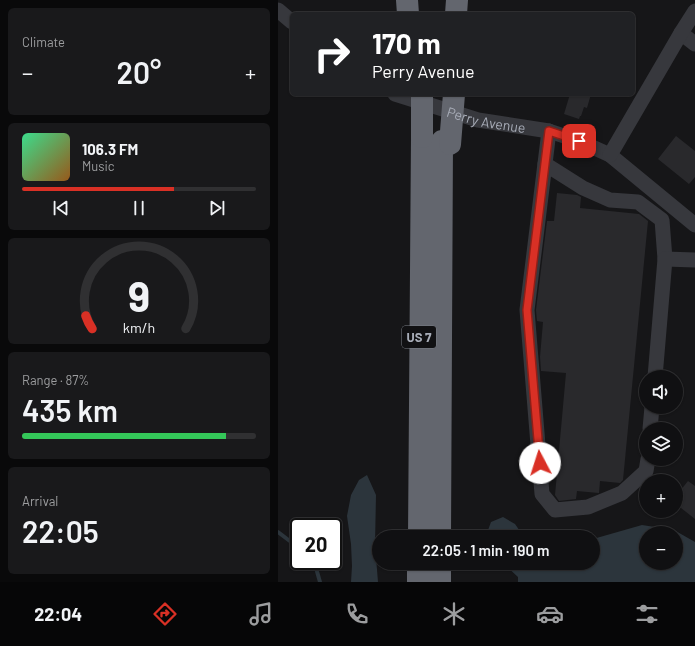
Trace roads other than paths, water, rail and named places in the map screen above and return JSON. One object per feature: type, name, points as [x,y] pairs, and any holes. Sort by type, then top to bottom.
[{"type":"highway","points":[[407,0],[408,12]]},
{"type":"highway","points":[[422,0],[422,12]]},
{"type":"highway","points":[[443,0],[443,12]]},
{"type":"highway","points":[[456,12],[458,0]]},
{"type":"highway","points":[[412,96],[431,139]]},
{"type":"highway","name":"US 7","points":[[422,96],[442,204],[440,530]]},
{"type":"highway","name":"US 7","points":[[418,530],[420,330],[431,139],[442,96]]},
{"type":"highway","points":[[431,139],[453,96]]},
{"type":"highway","points":[[418,570],[418,582]]},
{"type":"highway","points":[[440,570],[440,582]]},
{"type":"street","points":[[278,10],[290,20]]},
{"type":"street","points":[[610,155],[695,11]]},
{"type":"street","points":[[681,33],[695,44]]},
{"type":"street","name":"Perry Avenue","points":[[401,96],[478,120],[549,131],[579,141],[610,155],[695,225]]},
{"type":"street","points":[[549,131],[527,310],[542,494],[555,510],[588,507],[622,493],[646,471],[647,466]]},
{"type":"street","points":[[545,164],[583,188],[610,200],[638,202],[662,220],[666,259],[656,370]]},
{"type":"street","points":[[666,259],[695,260]]},
{"type":"waterway","points":[[278,532],[290,541]]},
{"type":"waterway","points":[[317,570],[320,582]]}]
